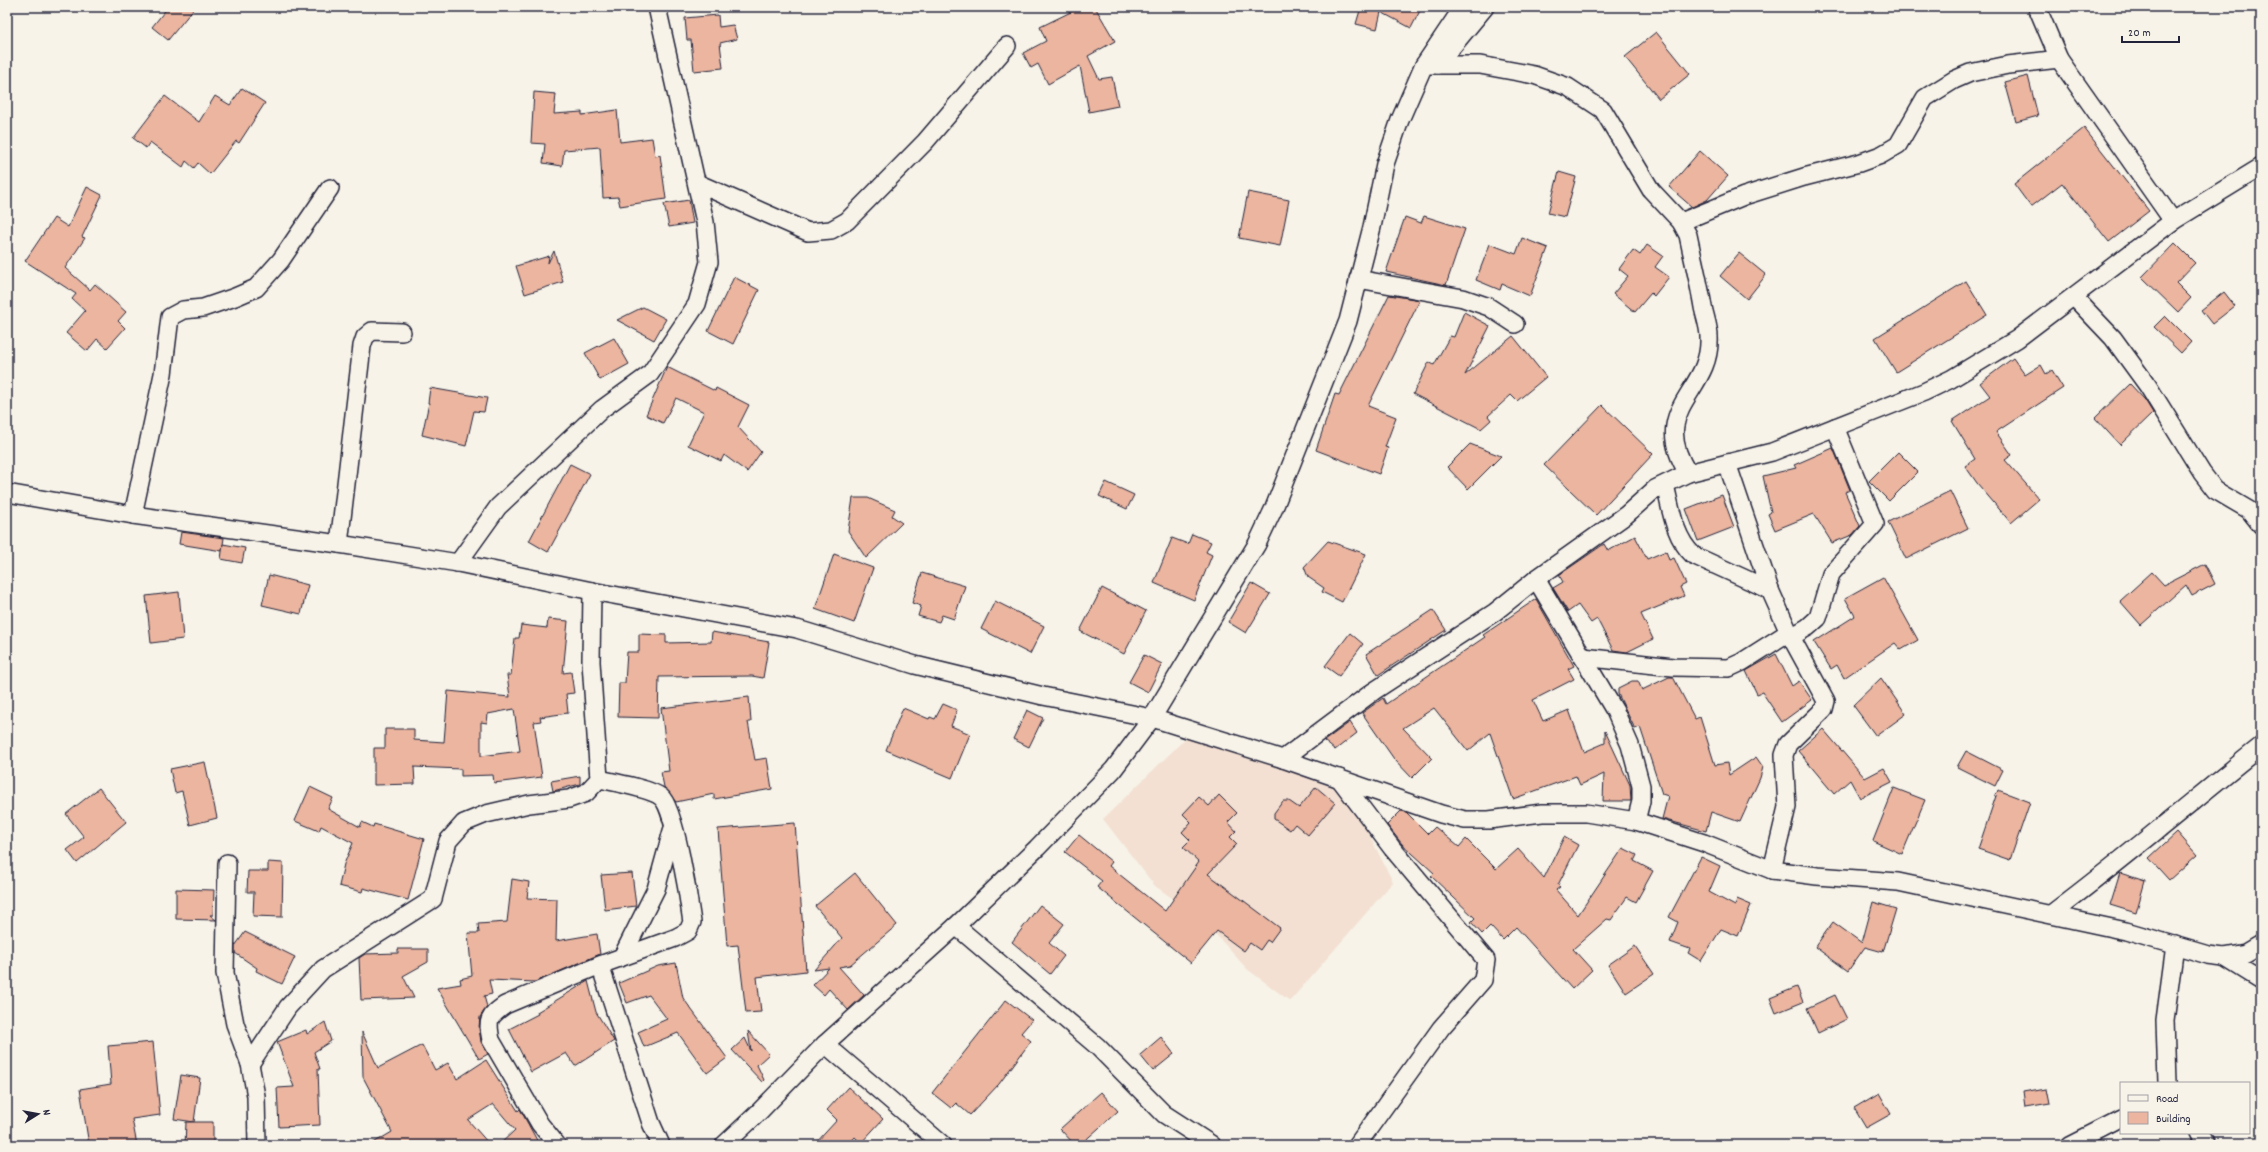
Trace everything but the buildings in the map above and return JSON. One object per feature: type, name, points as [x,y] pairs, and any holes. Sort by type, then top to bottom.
[{"type":"street","points":[[458,563],[498,507],[602,410],[650,374],[697,304],[709,262],[704,222],[697,183],[657,7]]},
{"type":"street","points":[[724,1145],[759,1112],[825,1044],[956,926],[1113,770],[1152,718],[1257,544],[1274,508],[1348,321],[1372,227],[1385,164],[1400,120],[1463,7]]},
{"type":"street","points":[[1431,65],[1485,7]]},
{"type":"street","points":[[2037,7],[2059,59],[2173,221]]},
{"type":"street","points":[[697,183],[808,232],[831,230],[847,220],[925,142],[1007,46]]},
{"type":"street","points":[[1681,222],[1744,196],[1804,177],[1859,163],[1881,154],[1898,145],[1925,98],[1954,80],[1970,73],[2008,65],[2059,59]]},
{"type":"street","points":[[1431,65],[1488,67],[1534,75],[1568,87],[1604,110],[1651,190],[1681,222],[1688,235],[1709,338],[1706,362],[1679,410],[1674,434],[1678,457],[1688,473]]},
{"type":"street","points":[[1283,759],[1374,691],[1496,612],[1536,579],[1626,515],[1655,489],[1688,473],[1772,452],[1951,379],[2017,339],[2173,221],[2261,167]]},
{"type":"street","points":[[133,515],[163,374],[170,317],[183,310],[203,308],[256,288],[281,260],[330,188]]},
{"type":"street","points":[[1358,279],[1463,298],[1489,307],[1515,324]]},
{"type":"street","points":[[2074,297],[2113,338],[2144,380],[2215,490],[2249,510],[2261,525]]},
{"type":"street","points":[[339,544],[362,346],[365,337],[372,331],[402,332]]},
{"type":"street","points":[[1583,656],[1673,667],[1728,668],[1808,627],[1818,618],[1831,574],[1875,524],[1835,427]]},
{"type":"street","points":[[1727,463],[1770,590],[1790,635],[1823,692],[1826,700],[1824,709],[1788,744],[1784,756],[1787,807],[1772,870]]},
{"type":"street","points":[[1665,485],[1678,537],[1684,548],[1693,556],[1770,590]]},
{"type":"street","points":[[7,492],[133,515],[339,544],[458,563],[592,591],[796,630],[915,665],[1043,696],[1152,718],[1283,759],[1441,814],[1465,820],[1489,820],[1549,813],[1586,814],[1636,821],[1704,843],[1772,870],[1817,876],[1898,882],[2126,931],[2224,958],[2261,980]]},
{"type":"street","points":[[1536,579],[1615,711],[1630,745],[1641,786],[1641,801],[1636,821]]},
{"type":"street","points":[[250,1064],[288,1007],[323,969],[432,899],[448,841],[464,823],[486,814],[529,804],[574,797],[586,793],[599,779],[591,662],[592,591]]},
{"type":"street","points":[[2051,914],[2130,855],[2187,805],[2261,746]]},
{"type":"street","points":[[1339,778],[1392,848],[1486,960],[1483,980],[1441,1028],[1357,1145]]},
{"type":"street","points":[[557,1145],[540,1124],[495,1047],[488,1025],[491,1014],[505,1005],[600,965],[675,938],[688,931],[692,922],[673,823],[668,806],[661,797],[599,779]]},
{"type":"street","points":[[622,957],[656,889],[673,823]]},
{"type":"street","points":[[227,863],[225,973],[235,1024],[250,1064],[256,1096],[257,1145]]},
{"type":"street","points":[[956,926],[1097,1046],[1164,1114],[1212,1145]]},
{"type":"street","points":[[2224,958],[2246,953],[2261,944]]},
{"type":"street","points":[[2167,1082],[2165,1020],[2175,945]]},
{"type":"street","points":[[600,965],[642,1095],[661,1145]]},
{"type":"street","points":[[825,1044],[943,1145]]},
{"type":"street","points":[[2070,1145],[2120,1120]]},
{"type":"street","points":[[2198,1134],[2206,1145]]},
{"type":"shaded area","points":[[1186,738],[1345,787],[1393,882],[1290,1001],[1247,969],[1202,919],[1155,886],[1103,819]]}]
